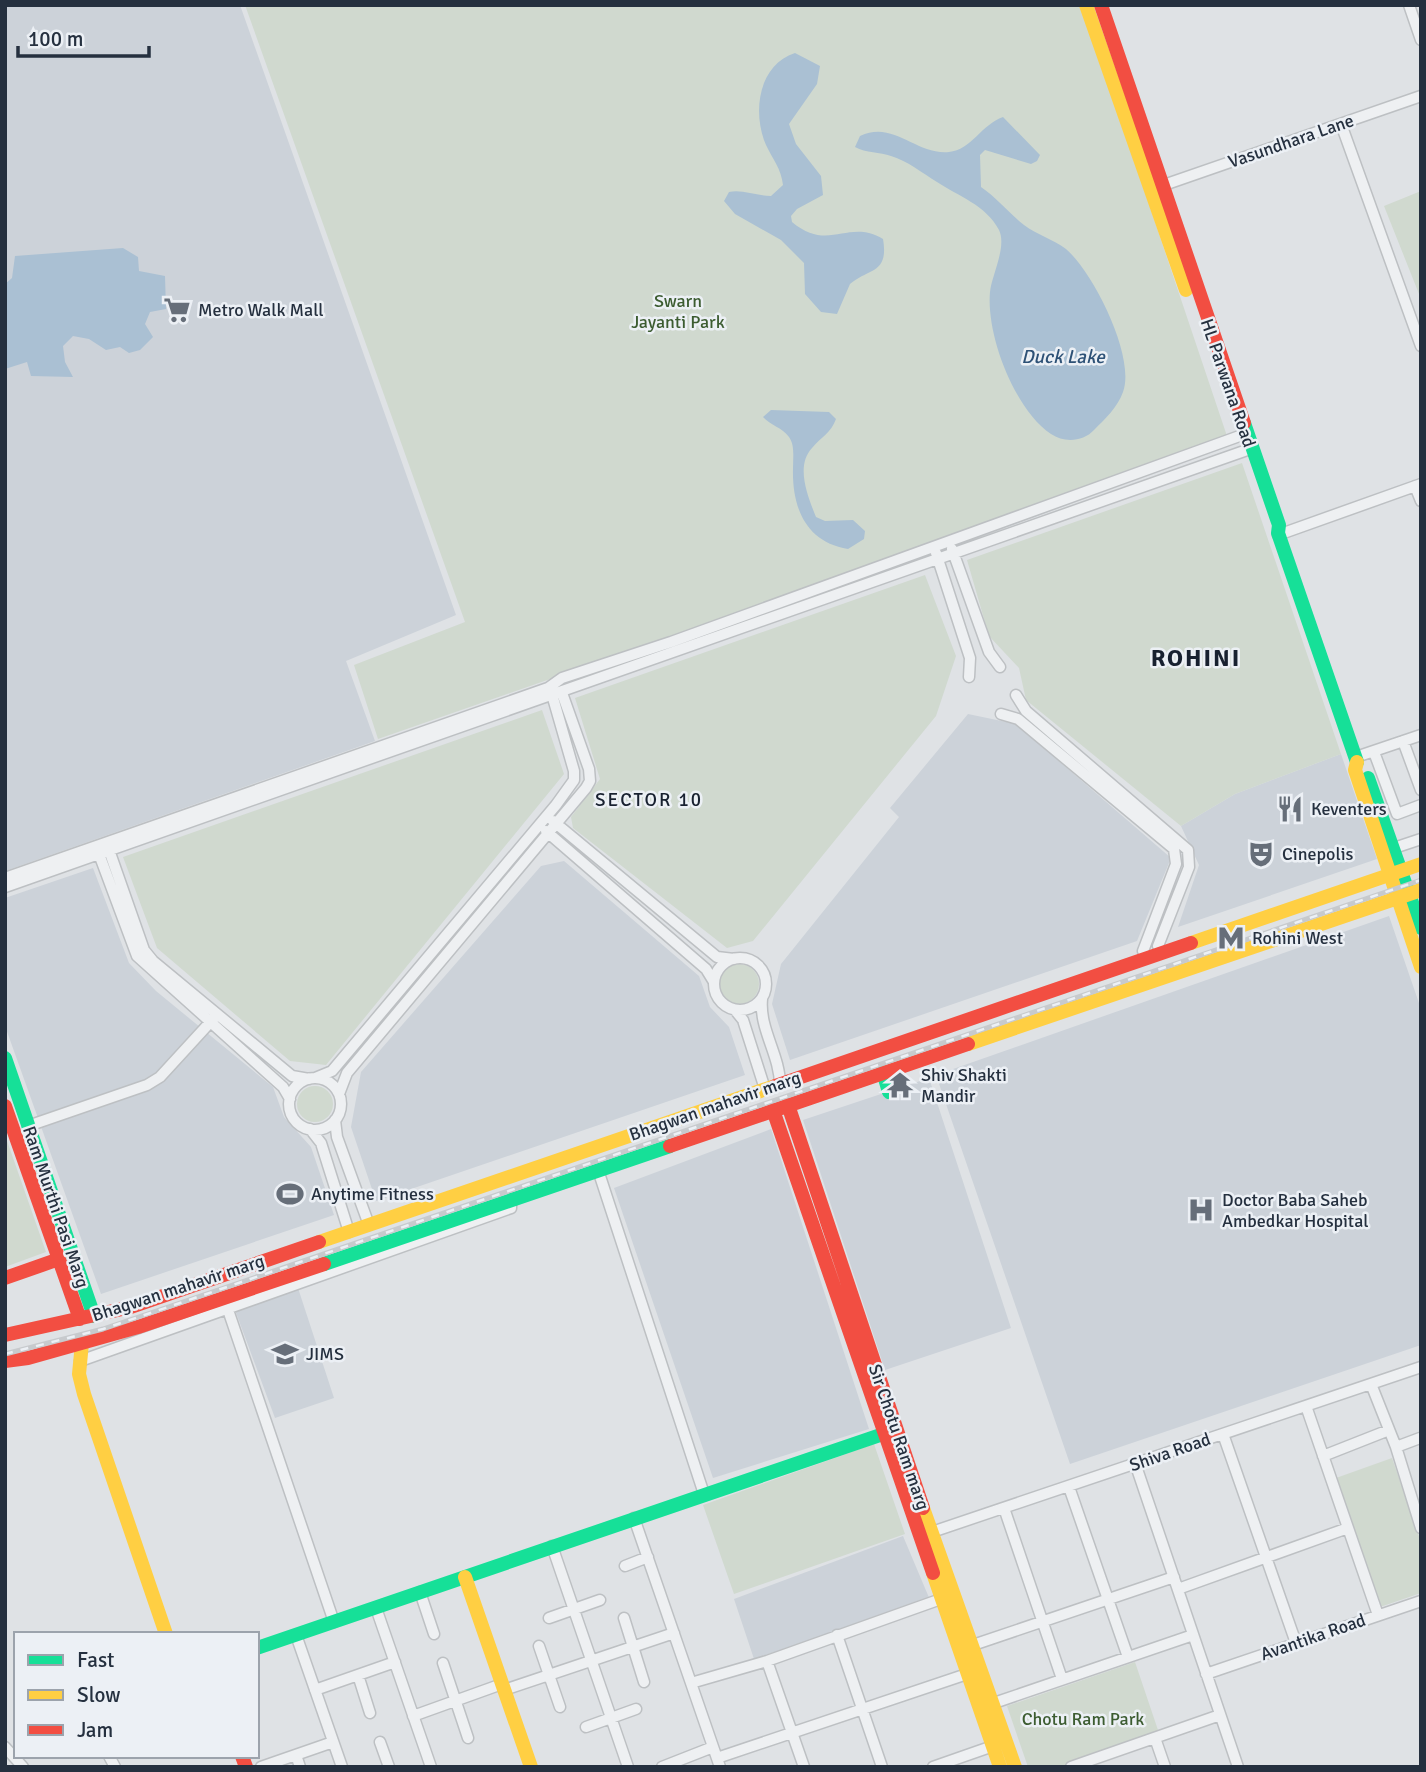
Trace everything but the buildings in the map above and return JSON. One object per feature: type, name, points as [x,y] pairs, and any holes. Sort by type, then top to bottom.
[{"type":"street","points":[[5,878],[548,688],[555,683],[1242,436],[1086,5]]},
{"type":"street","name":"HL Parwana Road","points":[[1101,5],[1242,436],[1279,524],[1278,534],[1356,759],[1364,767],[1396,873],[1410,894],[1421,928]]},
{"type":"street","points":[[1409,5],[1421,40]]},
{"type":"street","name":"Vasundhara Lane","points":[[1161,186],[1421,96]]},
{"type":"street","points":[[1341,124],[1418,327],[1421,346]]},
{"type":"street","points":[[5,887],[1247,450]]},
{"type":"street","points":[[1278,534],[1418,485],[1421,501]]},
{"type":"street","points":[[949,542],[989,652],[1000,667]]},
{"type":"street","points":[[934,547],[970,658],[969,677]]},
{"type":"street","points":[[290,1099],[294,1088],[332,1070],[547,816],[574,780],[575,771],[551,695],[555,683]]},
{"type":"street","points":[[369,1226],[337,1137],[335,1120],[340,1108],[339,1094],[347,1073],[557,825],[590,781],[562,693]]},
{"type":"street","points":[[1016,695],[1026,711],[1188,850],[1189,867],[1158,946]]},
{"type":"street","points":[[1001,714],[1017,719],[1174,849],[1176,864],[1143,951]]},
{"type":"street","points":[[1356,759],[1421,735]]},
{"type":"street","points":[[1403,741],[1417,766],[1421,790]]},
{"type":"street","points":[[1374,751],[1397,814],[1421,805]]},
{"type":"street","points":[[547,816],[717,957],[750,960],[761,969],[766,984],[761,1013],[779,1070],[780,1084]]},
{"type":"street","points":[[539,825],[706,969],[714,982],[719,999],[735,1010],[743,1020],[765,1089]]},
{"type":"street","points":[[1389,849],[1421,839]]},
{"type":"street","points":[[104,852],[144,950],[283,1087],[290,1099],[293,1117],[310,1129],[321,1143],[349,1232]]},
{"type":"street","name":"Bhagwan mahavir marg","points":[[5,1335],[131,1307],[1421,864]]},
{"type":"street","name":"HL Parwana Road","points":[[1410,894],[1421,967]]},
{"type":"street","name":"Bhagwan mahavir marg","points":[[5,1361],[82,1343],[226,1303],[511,1199],[883,1072],[1034,1027],[1410,894]]},
{"type":"street","points":[[714,982],[722,966],[734,959]]},
{"type":"street","points":[[735,1010],[750,1008],[762,998]]},
{"type":"street","points":[[214,1019],[292,1076],[329,1082],[339,1094]]},
{"type":"street","points":[[28,1126],[146,1085],[160,1077],[214,1019]]},
{"type":"street","name":"Ram Murthi Pasi Marg","points":[[5,1058],[87,1317]]},
{"type":"street","points":[[883,1072],[889,1092]]},
{"type":"street","name":"Sir Chotu Ram marg","points":[[788,1105],[890,1431]]},
{"type":"street","name":"Ram Murthi Pasi Marg","points":[[5,1106],[59,1259],[87,1317]]},
{"type":"street","name":"Sir Chotu Ram marg","points":[[773,1110],[925,1534],[972,1645],[1015,1767]]},
{"type":"street","points":[[310,1129],[321,1129],[335,1120]]},
{"type":"street","points":[[597,1170],[704,1494]]},
{"type":"street","points":[[476,1188],[485,1208]]},
{"type":"street","points":[[80,1361],[226,1303],[511,1208],[511,1199]]},
{"type":"street","points":[[5,1278],[59,1259]]},
{"type":"street","points":[[226,1303],[334,1622]]},
{"type":"street","points":[[82,1343],[79,1374],[84,1394],[165,1632]]},
{"type":"street","name":"Shiva Road","points":[[925,1534],[1421,1367]]},
{"type":"street","points":[[1371,1384],[1417,1506],[1421,1528]]},
{"type":"street","points":[[1306,1406],[1378,1615]]},
{"type":"street","points":[[1323,1456],[1389,1430]]},
{"type":"street","points":[[259,1647],[890,1431]]},
{"type":"street","points":[[1223,1434],[1296,1643]]},
{"type":"street","points":[[1396,1447],[1420,1438]]},
{"type":"street","points":[[1135,1464],[1238,1767]]},
{"type":"street","points":[[1069,1487],[1128,1657]]},
{"type":"street","points":[[1004,1508],[1062,1679]]},
{"type":"street","points":[[634,1518],[718,1762],[792,1732],[967,1674]]},
{"type":"street","points":[[1178,1589],[1348,1528]]},
{"type":"street","name":"Sir Chotu Ram marg","points":[[925,1534],[941,1599],[1000,1767]]},
{"type":"street","points":[[552,1546],[628,1767]]},
{"type":"street","points":[[625,1566],[648,1557]]},
{"type":"street","points":[[466,1577],[531,1767]]},
{"type":"street","points":[[972,1645],[1174,1577]]},
{"type":"street","points":[[420,1592],[434,1634]]},
{"type":"street","points":[[691,1683],[767,1661],[941,1599]]},
{"type":"street","points":[[549,1618],[600,1600]]},
{"type":"street","name":"Avantika Road","points":[[1206,1674],[1421,1601]]},
{"type":"street","points":[[376,1608],[430,1767]]},
{"type":"street","points":[[624,1618],[644,1682]]},
{"type":"street","points":[[413,1716],[549,1675],[674,1633]]},
{"type":"street","points":[[296,1635],[342,1767]]},
{"type":"street","points":[[837,1635],[882,1767]]},
{"type":"street","points":[[994,1703],[1193,1635]]},
{"type":"street","points":[[539,1646],[560,1707]]},
{"type":"street","points":[[767,1661],[804,1767]]},
{"type":"street","points":[[315,1689],[395,1662]]},
{"type":"street","points":[[443,1663],[468,1738]]},
{"type":"street","points":[[358,1675],[370,1713]]},
{"type":"street","points":[[586,1727],[636,1709]]},
{"type":"street","points":[[1070,1767],[1091,1764],[1220,1716]]},
{"type":"street","points":[[1155,1738],[1165,1767]]},
{"type":"street","points":[[261,1767],[333,1742]]},
{"type":"street","points":[[380,1742],[389,1767]]},
{"type":"street","points":[[933,1767],[993,1746]]},
{"type":"street","points":[[662,1767],[713,1747]]},
{"type":"street","points":[[296,1755],[300,1767]]},
{"type":"shaded area","name":"Metro Walk Mall","points":[[5,5],[240,5],[456,615],[346,661],[375,741],[5,871]]},
{"type":"shaded area","points":[[968,714],[1016,724],[1171,858],[1137,941],[790,1060],[772,1004],[781,964],[899,817],[890,808]]},
{"type":"shaded area","points":[[1341,754],[1377,859],[1178,927],[1199,865],[1181,826],[1235,794]]},
{"type":"shaded area","points":[[564,861],[699,976],[710,1007],[729,1027],[745,1075],[376,1201],[351,1127],[361,1072],[541,866]]},
{"type":"shaded area","points":[[93,868],[129,963],[156,991],[273,1087],[284,1117],[311,1147],[334,1215],[101,1294],[5,1026],[5,898]]},
{"type":"shaded area","name":"Doctor Baba Saheb Ambedkar Hospital","points":[[1389,916],[1421,1009],[1421,1345],[1070,1464],[936,1075]]},
{"type":"shaded area","points":[[929,1078],[1011,1328],[885,1370],[803,1120]]},
{"type":"shaded area","points":[[771,1129],[869,1429],[713,1478],[614,1188]]},
{"type":"shaded area","name":"JIMS","points":[[298,1288],[334,1398],[275,1418],[235,1310]]},
{"type":"shaded area","points":[[903,1536],[930,1600],[754,1659],[734,1599]]},
{"type":"green space","name":"Swarn Jayanti Park","points":[[245,5],[1082,5],[1229,442],[378,739],[354,665],[465,622]]},
{"type":"green space","points":[[1421,191],[1421,299],[1384,206]]},
{"type":"green space","points":[[1242,463],[1341,754],[1235,794],[1181,826],[1026,700],[1019,668],[989,636],[967,560]]},
{"type":"green space","points":[[925,575],[956,656],[936,716],[753,941],[727,948],[573,828],[571,817],[600,779],[575,698]]},
{"type":"green space","points":[[542,710],[564,774],[326,1065],[290,1061],[157,948],[123,857]]},
{"type":"green space","points":[[739,964],[753,970],[759,984],[753,998],[739,1004],[725,998],[719,984],[725,970]]},
{"type":"green space","points":[[315,1086],[328,1091],[333,1104],[328,1117],[315,1122],[302,1117],[297,1104],[302,1091]]},
{"type":"green space","points":[[5,1135],[46,1252],[5,1267]]},
{"type":"green space","points":[[874,1444],[905,1534],[734,1594],[703,1505]]},
{"type":"green space","points":[[1392,1458],[1421,1542],[1421,1593],[1380,1607],[1336,1478]]},
{"type":"green space","name":"Chotu Ram Park","points":[[1135,1662],[1159,1733],[1060,1767],[1028,1767],[1007,1706]]},
{"type":"water","points":[[795,53],[820,66],[817,84],[789,124],[796,144],[821,176],[823,195],[797,209],[791,216],[792,222],[817,235],[859,232],[883,239],[883,259],[880,264],[850,284],[837,314],[821,312],[805,294],[804,263],[781,240],[735,214],[724,201],[729,192],[734,191],[771,196],[783,185],[779,169],[762,132],[759,105],[761,92],[773,68]]},
{"type":"water","name":"Duck Lake","points":[[1003,117],[1040,155],[1037,161],[1031,164],[985,150],[980,155],[981,187],[1024,225],[1066,249],[1077,260],[1110,316],[1123,358],[1125,377],[1121,398],[1090,434],[1079,439],[1056,437],[1038,422],[1025,407],[1005,369],[990,309],[991,285],[1001,244],[999,230],[993,221],[971,202],[903,161],[855,147],[860,136],[883,132],[926,149],[949,152],[964,147],[989,125]]},
{"type":"water","points":[[123,248],[138,257],[139,271],[165,276],[166,309],[150,312],[145,324],[153,337],[140,350],[129,353],[120,347],[106,350],[89,339],[73,336],[63,346],[65,362],[73,377],[31,376],[27,362],[5,369],[5,284],[12,278],[15,256]]},
{"type":"water","points":[[771,410],[829,412],[836,419],[807,455],[804,472],[807,491],[816,517],[825,521],[853,520],[865,531],[864,539],[848,549],[834,545],[812,531],[804,521],[795,497],[791,440],[763,417]]},
{"type":"railway","points":[[5,1354],[103,1329],[1421,880]]},
{"type":"traffic: fast","points":[[1244,423],[1279,525],[1278,533],[1357,762]]},
{"type":"traffic: fast","points":[[1368,778],[1421,928]]},
{"type":"traffic: fast","points":[[5,1058],[94,1316]]},
{"type":"traffic: fast","points":[[883,1072],[889,1092]]},
{"type":"traffic: fast","points":[[324,1264],[670,1146]]},
{"type":"traffic: fast","points":[[259,1647],[892,1431]]},
{"type":"traffic: slow","points":[[1086,5],[1186,290]]},
{"type":"traffic: slow","points":[[1357,762],[1355,770],[1421,967]]},
{"type":"traffic: slow","points":[[1191,943],[1421,864]]},
{"type":"traffic: slow","points":[[968,1044],[1421,890]]},
{"type":"traffic: slow","points":[[319,1242],[775,1086]]},
{"type":"traffic: slow","points":[[82,1343],[79,1374],[84,1394],[165,1632]]},
{"type":"traffic: slow","points":[[923,1508],[1015,1767]]},
{"type":"traffic: slow","points":[[933,1573],[1000,1767]]},
{"type":"traffic: slow","points":[[465,1577],[531,1767]]},
{"type":"traffic: jam","points":[[1101,5],[1244,423]]},
{"type":"traffic: jam","points":[[775,1086],[1191,943]]},
{"type":"traffic: jam","points":[[670,1146],[968,1044]]},
{"type":"traffic: jam","points":[[788,1105],[923,1508]]},
{"type":"traffic: jam","points":[[5,1106],[80,1319]]},
{"type":"traffic: jam","points":[[773,1110],[933,1573]]},
{"type":"traffic: jam","points":[[5,1335],[131,1307],[319,1242]]},
{"type":"traffic: jam","points":[[5,1278],[59,1259]]},
{"type":"traffic: jam","points":[[5,1361],[28,1358],[138,1327],[324,1264]]},
{"type":"traffic: jam","points":[[243,1758],[246,1767]]},
{"type":"place","name":"Metro Walk Mall","points":[[177,310]]},
{"type":"place","name":"Keventers","points":[[1290,809]]},
{"type":"place","name":"Cinepolis","points":[[1261,854]]},
{"type":"place","name":"Rohini West","points":[[1231,938]]},
{"type":"place","name":"Shiv Shakti Mandir","points":[[900,1085]]},
{"type":"place","name":"Anytime Fitness","points":[[290,1194]]},
{"type":"place","name":"Doctor Baba Saheb Ambedkar Hospital","points":[[1201,1210]]},
{"type":"place","name":"JIMS","points":[[285,1354]]},
{"type":"district","name":"ROHINI","points":[[1196,658]]},
{"type":"district","name":"SECTOR 10","points":[[649,800]]}]
